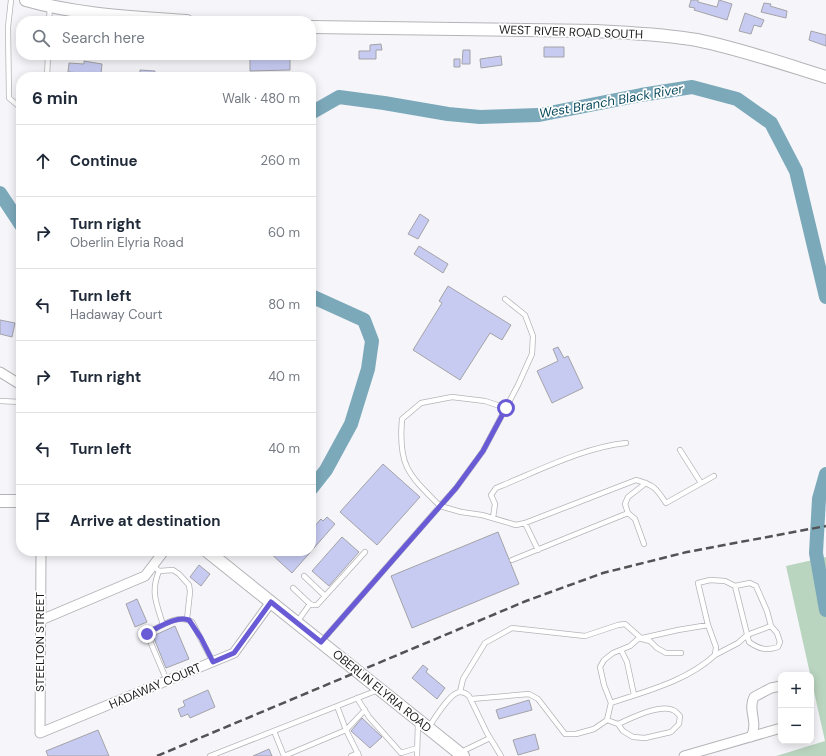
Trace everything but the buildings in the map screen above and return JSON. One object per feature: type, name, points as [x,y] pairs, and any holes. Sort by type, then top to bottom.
[{"type":"main road","points":[[26,0],[50,6],[119,16]]},
{"type":"main road","name":"WEST RIVER ROAD SOUTH","points":[[316,26],[639,33],[697,40],[826,77]]},
{"type":"main road","points":[[0,501],[16,501]]},
{"type":"main road","name":"OBERLIN ELYRIA ROAD","points":[[213,556],[461,754]]},
{"type":"street","points":[[0,372],[16,382]]},
{"type":"street","name":"STEELTON STREET","points":[[40,733],[41,556]]},
{"type":"street","points":[[41,620],[145,576],[156,569],[162,556]]},
{"type":"street","name":"HADAWAY COURT","points":[[40,733],[234,653],[271,602]]},
{"type":"street","points":[[750,737],[754,731],[751,705],[754,697],[771,688],[778,687]]},
{"type":"street","points":[[684,756],[778,729]]},
{"type":"lane","points":[[11,0],[8,27],[9,98],[16,104]]},
{"type":"lane","points":[[49,16],[50,6]]},
{"type":"lane","points":[[47,72],[48,60]]},
{"type":"lane","points":[[321,642],[456,488],[483,451],[532,354],[533,336],[525,315],[505,299]]},
{"type":"lane","points":[[506,408],[485,401],[452,397],[422,403],[402,419],[400,435],[402,458],[409,474],[440,506],[461,512],[493,518],[516,525],[525,523],[636,480],[655,487],[666,503],[714,476]]},
{"type":"lane","points":[[0,401],[16,402]]},
{"type":"lane","points":[[493,518],[495,504],[491,495],[496,488],[583,453],[612,444],[626,443]]},
{"type":"lane","points":[[680,450],[700,483]]},
{"type":"lane","points":[[644,544],[635,519],[628,513],[625,504],[628,496],[646,483]]},
{"type":"lane","points":[[512,560],[628,513]]},
{"type":"lane","points":[[525,523],[538,550]]},
{"type":"lane","points":[[293,588],[310,604],[313,606],[317,605],[364,552]]},
{"type":"lane","points":[[163,625],[154,593],[156,569],[173,570],[189,585],[190,592],[187,619]]},
{"type":"lane","points":[[304,576],[325,596]]},
{"type":"lane","points":[[715,655],[716,647],[708,625],[698,583],[710,580],[725,581],[735,586],[750,583],[756,586],[767,611],[771,626],[776,632],[780,642],[778,647],[770,650],[758,648],[749,642],[735,586]]},
{"type":"lane","points":[[297,622],[310,604]]},
{"type":"lane","points":[[167,681],[147,636],[149,632],[163,625],[178,619],[187,619],[192,622],[213,662]]},
{"type":"lane","points":[[460,692],[463,679],[485,643],[512,628],[585,636],[625,624],[642,639],[650,641],[657,648],[666,653],[681,652]]},
{"type":"lane","points":[[471,699],[530,694],[538,699],[565,734],[576,734],[594,729],[607,720],[611,703],[604,685],[600,667],[604,660],[613,653],[630,646],[638,639],[708,625]]},
{"type":"lane","points":[[611,703],[679,678],[704,665],[715,655],[738,643],[747,635],[771,626]]},
{"type":"lane","points":[[621,650],[627,662],[634,695]]},
{"type":"lane","points":[[210,756],[380,689]]},
{"type":"lane","points":[[428,728],[453,694],[460,692],[469,696],[471,699],[490,738],[501,756]]},
{"type":"lane","points":[[357,698],[369,717],[401,753]]},
{"type":"lane","points":[[337,706],[358,755],[351,756]]},
{"type":"lane","points":[[607,720],[618,724],[623,731],[633,737],[645,738],[671,732],[679,724],[680,716],[675,710],[664,708],[642,714],[618,724]]},
{"type":"lane","points":[[274,731],[284,756],[346,730],[365,710]]},
{"type":"lane","points":[[418,719],[418,756]]},
{"type":"lane","points":[[461,754],[490,738]]},
{"type":"lane","points":[[396,756],[417,748]]},
{"type":"green space","points":[[826,557],[826,756],[776,756],[825,741],[814,692],[814,672],[810,672],[786,566]]},
{"type":"waterway","name":"West Branch Black River","points":[[316,110],[339,97],[448,114],[480,117],[539,115],[641,95],[692,87],[737,99],[771,123],[796,171],[826,297]]},
{"type":"waterway","name":"West Branch Black River","points":[[0,193],[16,217]]},
{"type":"waterway","name":"West Branch Black River","points":[[316,298],[364,320],[372,341],[368,369],[351,424],[326,470],[316,483]]},
{"type":"waterway","name":"West Branch Black River","points":[[826,474],[819,499],[816,553],[826,610]]},
{"type":"railway","points":[[157,756],[526,601],[603,573],[687,552],[826,526]]},
{"type":"route","points":[[147,634],[178,619],[189,620],[192,622],[213,662],[234,653],[271,602],[321,642],[466,476],[483,451],[506,408]]}]
